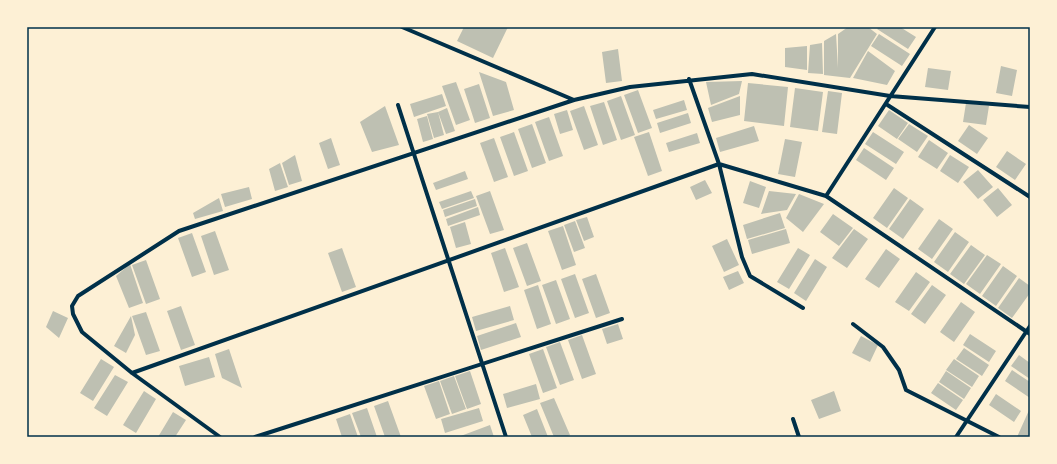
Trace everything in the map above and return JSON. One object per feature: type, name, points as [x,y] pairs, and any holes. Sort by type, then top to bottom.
[{"type":"street","points":[[402,27],[574,100]]},
{"type":"street","points":[[826,196],[935,27]]},
{"type":"street","points":[[220,437],[132,373],[82,332],[73,314],[72,306],[78,296],[179,231],[414,155],[574,100],[630,87],[688,79],[752,74],[890,96],[1030,107]]},
{"type":"street","points":[[688,79],[719,164],[742,257],[750,276],[803,308]]},
{"type":"street","points":[[886,104],[1030,197]]},
{"type":"street","points":[[398,105],[506,437]]},
{"type":"street","points":[[132,373],[719,164],[826,196],[1028,333]]},
{"type":"street","points":[[255,437],[622,318]]},
{"type":"street","points":[[853,324],[883,346],[899,370],[906,390],[967,423],[999,437]]},
{"type":"street","points":[[956,437],[1028,333],[1030,326]]},
{"type":"street","points":[[793,419],[799,437]]},
{"type":"building","points":[[464,27],[508,27],[493,58],[457,41]]},
{"type":"building","points":[[848,27],[868,27],[877,34],[850,78],[824,75],[824,41],[836,34],[838,68],[838,34]]},
{"type":"building","points":[[879,27],[900,27],[916,37],[908,49],[877,29]]},
{"type":"building","points":[[879,34],[910,54],[902,66],[871,46]]},
{"type":"building","points":[[822,43],[823,74],[808,73],[810,45]]},
{"type":"building","points":[[807,46],[807,70],[785,67],[785,48]]},
{"type":"building","points":[[618,49],[622,81],[606,83],[602,52]]},
{"type":"building","points":[[868,51],[895,71],[887,85],[853,78]]},
{"type":"building","points":[[1001,66],[1017,70],[1012,96],[996,93]]},
{"type":"building","points":[[928,68],[951,71],[948,90],[925,87]]},
{"type":"building","points":[[479,72],[506,82],[514,110],[493,116]]},
{"type":"building","points":[[742,81],[739,94],[711,105],[706,82]]},
{"type":"building","points":[[456,82],[470,120],[456,125],[442,86]]},
{"type":"building","points":[[748,83],[788,87],[784,126],[744,121]]},
{"type":"building","points":[[479,84],[490,118],[475,123],[464,89]]},
{"type":"building","points":[[795,88],[823,92],[818,131],[790,127]]},
{"type":"building","points":[[638,90],[652,128],[638,133],[624,95]]},
{"type":"building","points":[[828,91],[842,93],[837,134],[822,132]]},
{"type":"building","points":[[442,94],[446,106],[414,117],[410,104]]},
{"type":"building","points":[[621,96],[635,135],[621,140],[607,101]]},
{"type":"building","points":[[740,96],[740,115],[712,122],[708,108]]},
{"type":"building","points":[[684,100],[687,110],[656,119],[653,110]]},
{"type":"building","points":[[604,102],[617,140],[603,145],[590,106]]},
{"type":"building","points":[[966,103],[989,106],[986,125],[963,122]]},
{"type":"building","points":[[385,106],[399,145],[372,152],[360,122]]},
{"type":"building","points":[[584,106],[598,145],[584,150],[570,111]]},
{"type":"building","points":[[447,108],[455,131],[446,134],[438,112]]},
{"type":"building","points":[[567,110],[573,130],[560,134],[554,114]]},
{"type":"building","points":[[889,110],[908,123],[897,139],[878,126]]},
{"type":"building","points":[[438,112],[444,135],[434,138],[427,114]]},
{"type":"building","points":[[688,113],[691,123],[660,133],[657,123]]},
{"type":"building","points":[[427,116],[433,139],[423,142],[417,119]]},
{"type":"building","points":[[549,117],[563,156],[549,161],[535,122]]},
{"type":"building","points":[[532,124],[546,163],[532,168],[518,129]]},
{"type":"building","points":[[909,124],[928,136],[917,152],[898,139]]},
{"type":"building","points":[[969,125],[988,138],[977,154],[958,141]]},
{"type":"building","points":[[754,126],[759,141],[720,152],[716,138]]},
{"type":"building","points":[[514,132],[528,171],[514,176],[500,137]]},
{"type":"building","points":[[649,132],[662,171],[648,176],[634,137]]},
{"type":"building","points":[[873,132],[904,152],[896,164],[865,144]]},
{"type":"building","points":[[697,133],[700,143],[669,152],[666,143]]},
{"type":"building","points":[[331,138],[340,165],[328,169],[319,143]]},
{"type":"building","points":[[494,138],[508,177],[494,182],[480,143]]},
{"type":"building","points":[[785,139],[802,142],[795,177],[778,174]]},
{"type":"building","points":[[929,140],[948,153],[937,169],[918,157]]},
{"type":"building","points":[[864,148],[894,168],[886,180],[856,160]]},
{"type":"building","points":[[1007,151],[1026,164],[1015,180],[996,167]]},
{"type":"building","points":[[295,155],[302,181],[289,185],[282,163]]},
{"type":"building","points":[[950,155],[969,167],[958,183],[940,171]]},
{"type":"building","points":[[280,163],[288,187],[275,191],[269,169]]},
{"type":"building","points":[[978,170],[993,187],[978,199],[963,182]]},
{"type":"building","points":[[465,171],[468,179],[436,190],[433,183]]},
{"type":"building","points":[[705,180],[712,193],[696,200],[690,187]]},
{"type":"building","points":[[750,181],[766,187],[759,208],[743,203]]},
{"type":"building","points":[[249,187],[252,199],[225,207],[221,194]]},
{"type":"building","points":[[894,188],[908,198],[887,228],[873,218]]},
{"type":"building","points":[[998,188],[1012,205],[997,217],[983,200]]},
{"type":"building","points":[[471,191],[474,198],[442,209],[439,202]]},
{"type":"building","points":[[490,191],[504,230],[490,234],[476,196]]},
{"type":"building","points":[[769,191],[796,194],[787,210],[761,214]]},
{"type":"building","points":[[799,194],[824,204],[803,232],[786,218]]},
{"type":"building","points":[[219,198],[223,211],[195,219],[193,213]]},
{"type":"building","points":[[475,199],[477,206],[445,217],[443,210]]},
{"type":"building","points":[[910,199],[924,209],[903,239],[889,229]]},
{"type":"building","points":[[478,207],[480,215],[448,226],[446,219]]},
{"type":"building","points":[[780,213],[785,228],[747,239],[743,225]]},
{"type":"building","points":[[833,214],[853,228],[839,246],[820,232]]},
{"type":"building","points":[[587,217],[594,237],[584,241],[576,220]]},
{"type":"building","points":[[939,219],[953,229],[932,259],[918,249]]},
{"type":"building","points":[[575,221],[585,248],[574,252],[564,225]]},
{"type":"building","points":[[465,222],[471,244],[456,248],[450,227]]},
{"type":"building","points":[[563,226],[576,265],[562,270],[548,231]]},
{"type":"building","points":[[786,229],[790,243],[752,254],[748,240]]},
{"type":"building","points":[[854,229],[868,239],[847,268],[832,258]]},
{"type":"building","points":[[215,231],[229,270],[214,275],[201,236]]},
{"type":"building","points":[[955,232],[969,242],[948,272],[934,262]]},
{"type":"building","points":[[192,233],[206,272],[192,277],[178,238]]},
{"type":"building","points":[[727,239],[739,265],[724,272],[712,246]]},
{"type":"building","points":[[527,243],[541,281],[527,286],[513,248]]},
{"type":"building","points":[[971,245],[985,255],[964,284],[950,274]]},
{"type":"building","points":[[342,248],[356,287],[342,292],[328,253]]},
{"type":"building","points":[[505,248],[519,287],[504,292],[491,253]]},
{"type":"building","points":[[798,248],[810,255],[789,289],[777,282]]},
{"type":"building","points":[[886,249],[900,259],[879,288],[865,279]]},
{"type":"building","points":[[987,255],[1001,264],[980,294],[966,284]]},
{"type":"building","points":[[815,259],[827,267],[806,301],[794,293]]},
{"type":"building","points":[[146,260],[160,299],[146,304],[132,265]]},
{"type":"building","points":[[130,264],[143,303],[129,308],[116,276]]},
{"type":"building","points":[[1003,266],[1017,276],[996,306],[982,296]]},
{"type":"building","points":[[738,271],[744,283],[729,290],[723,277]]},
{"type":"building","points":[[916,272],[930,282],[909,311],[895,302]]},
{"type":"building","points":[[575,274],[589,313],[575,318],[561,279]]},
{"type":"building","points":[[596,274],[610,313],[596,318],[582,279]]},
{"type":"building","points":[[1019,278],[1030,286],[1030,293],[1012,318],[998,308]]},
{"type":"building","points":[[556,280],[570,319],[556,324],[542,285]]},
{"type":"building","points":[[538,285],[551,324],[537,329],[524,290]]},
{"type":"building","points":[[932,285],[946,295],[925,324],[911,314]]},
{"type":"building","points":[[961,302],[975,312],[954,342],[940,332]]},
{"type":"building","points":[[181,306],[195,345],[181,350],[167,311]]},
{"type":"building","points":[[510,306],[514,320],[476,331],[472,317]]},
{"type":"building","points":[[53,311],[68,318],[59,338],[46,327]]},
{"type":"building","points":[[146,312],[160,351],[146,355],[132,316]]},
{"type":"building","points":[[131,316],[135,335],[126,353],[114,346]]},
{"type":"building","points":[[516,323],[521,337],[481,350],[477,336]]},
{"type":"building","points":[[618,324],[623,339],[607,344],[602,329]]},
{"type":"building","points":[[970,334],[996,351],[989,362],[963,345]]},
{"type":"building","points":[[582,335],[596,374],[582,379],[568,340]]},
{"type":"building","points":[[861,336],[878,345],[870,362],[852,353]]},
{"type":"building","points":[[560,342],[574,380],[560,385],[546,347]]},
{"type":"building","points":[[964,348],[989,365],[982,376],[956,359]]},
{"type":"building","points":[[229,349],[242,388],[222,378],[215,354]]},
{"type":"building","points":[[543,349],[557,388],[543,393],[529,354]]},
{"type":"building","points":[[1019,355],[1030,363],[1030,379],[1011,366]]},
{"type":"building","points":[[209,357],[215,377],[185,386],[179,366]]},
{"type":"building","points":[[101,359],[114,367],[93,401],[80,393]]},
{"type":"building","points":[[954,359],[979,376],[972,387],[946,370]]},
{"type":"building","points":[[1012,370],[1030,382],[1030,398],[1005,381]]},
{"type":"building","points":[[470,371],[481,404],[467,409],[455,376]]},
{"type":"building","points":[[946,371],[971,388],[964,399],[939,382]]},
{"type":"building","points":[[115,375],[128,382],[107,416],[94,408]]},
{"type":"building","points":[[454,376],[466,409],[452,414],[440,381]]},
{"type":"building","points":[[439,381],[450,414],[436,419],[424,386]]},
{"type":"building","points":[[938,383],[963,400],[956,410],[931,393]]},
{"type":"building","points":[[536,384],[540,399],[507,408],[503,394]]},
{"type":"building","points":[[144,391],[156,399],[136,433],[123,425]]},
{"type":"building","points":[[834,391],[841,411],[819,419],[811,400]]},
{"type":"building","points":[[996,394],[1021,411],[1014,422],[989,405]]},
{"type":"building","points":[[554,398],[570,435],[566,437],[554,437],[540,403]]},
{"type":"building","points":[[388,401],[401,437],[385,437],[374,406]]},
{"type":"building","points":[[367,408],[377,437],[361,437],[352,413]]},
{"type":"building","points":[[479,408],[483,421],[445,433],[441,419]]},
{"type":"building","points":[[1030,408],[1030,437],[1017,437]]},
{"type":"building","points":[[537,409],[548,437],[532,437],[523,415]]},
{"type":"building","points":[[173,412],[186,420],[175,437],[158,437]]},
{"type":"building","points":[[350,414],[358,437],[342,437],[336,419]]},
{"type":"building","points":[[490,425],[494,437],[458,437]]}]
